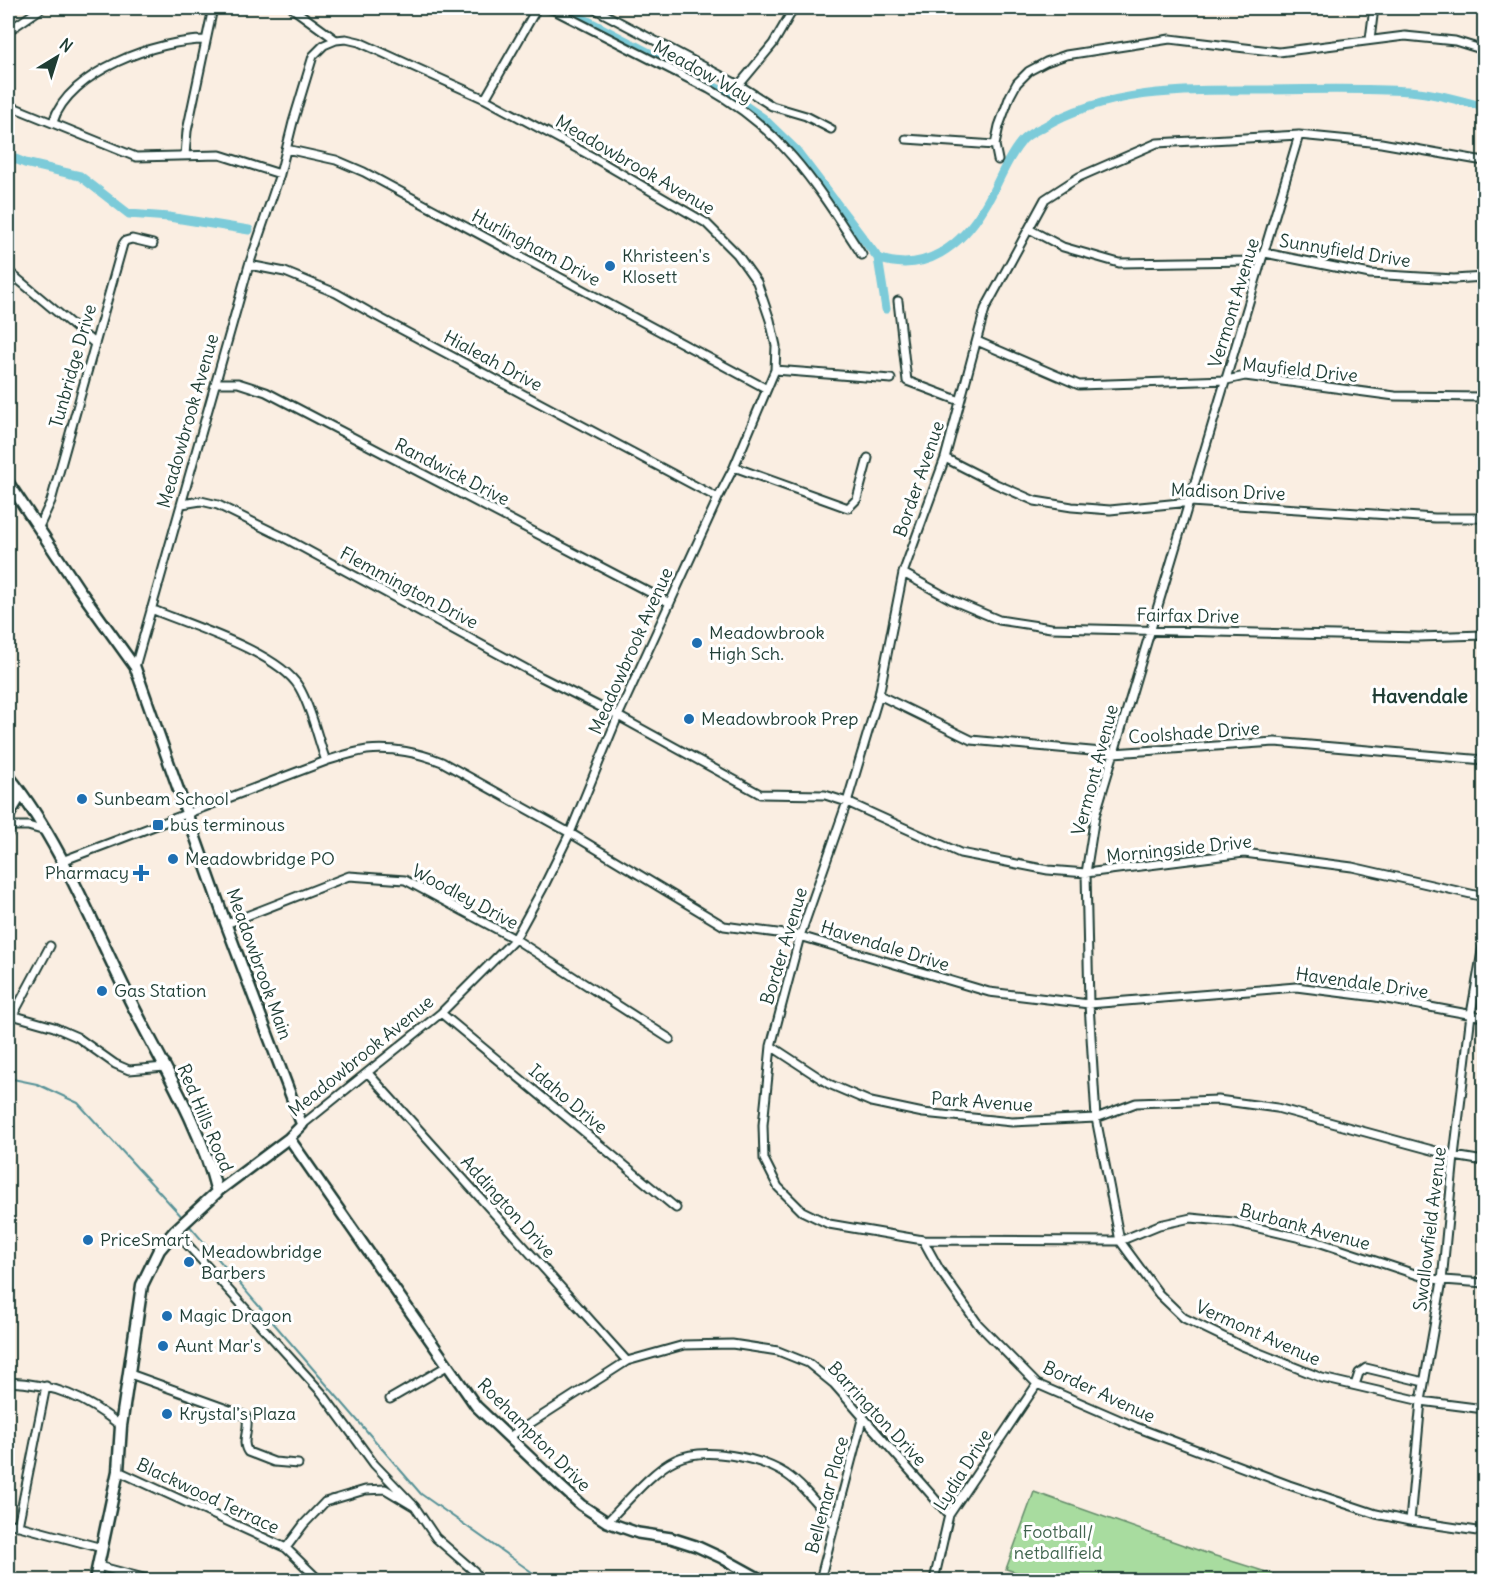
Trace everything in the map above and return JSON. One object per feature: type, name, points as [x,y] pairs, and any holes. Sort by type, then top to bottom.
[{"type":"main road","name":"Red Hills Road","points":[[8,776],[34,811],[62,861],[165,1067],[210,1165],[217,1192],[159,1250],[142,1285],[121,1426],[118,1471],[95,1581]]},
{"type":"main road","points":[[9,822],[17,801],[18,789]]},
{"type":"street","points":[[8,31],[42,8]]},
{"type":"street","points":[[185,155],[187,130],[213,8]]},
{"type":"street","points":[[292,8],[336,40]]},
{"type":"street","points":[[485,99],[537,8]]},
{"type":"street","name":"Meadow Way","points":[[545,8],[554,10],[732,102],[777,138],[795,158],[819,188],[862,255]]},
{"type":"street","points":[[593,8],[739,85],[772,106],[806,116],[831,129]]},
{"type":"street","points":[[739,85],[773,44],[794,8]]},
{"type":"street","points":[[1370,39],[1374,8]]},
{"type":"street","points":[[998,160],[995,145],[1010,96],[1017,82],[1029,71],[1066,55],[1170,39],[1279,52],[1405,36],[1455,41],[1485,50]]},
{"type":"street","name":"Meadowbrook Avenue","points":[[135,667],[249,266],[280,174],[313,56],[324,45],[346,39],[359,42],[485,99],[591,156],[706,223],[737,254],[757,282],[776,346],[776,370],[734,467],[618,716],[570,834],[515,939],[441,1013],[289,1138],[217,1192]]},
{"type":"street","points":[[52,122],[65,98],[100,70],[162,45],[185,40],[206,40]]},
{"type":"street","points":[[8,105],[136,157],[220,155],[280,174]]},
{"type":"street","points":[[1299,135],[1381,143],[1485,161]]},
{"type":"street","name":"Border Avenue","points":[[1299,135],[1157,143],[1079,177],[1045,199],[985,309],[945,458],[903,573],[879,695],[847,802],[800,936],[771,1046],[763,1137],[764,1159],[778,1187],[802,1211],[829,1224],[923,1240],[939,1269],[978,1324],[1037,1384],[1136,1427],[1289,1485],[1376,1514],[1485,1532]]},
{"type":"street","name":"Vermont Avenue","points":[[1299,135],[1095,816],[1086,873],[1089,1004],[1096,1118],[1120,1241],[1159,1294],[1184,1318],[1278,1361],[1322,1378],[1421,1401],[1485,1409]]},
{"type":"street","points":[[906,139],[995,145]]},
{"type":"street","name":"Hurlingham Drive","points":[[286,149],[336,160],[364,172],[767,389]]},
{"type":"street","name":"Sunnyfield Drive","points":[[1029,229],[1063,247],[1119,263],[1251,261],[1265,253],[1370,274],[1454,279],[1485,277]]},
{"type":"street","name":"Tunbridge Drive","points":[[39,528],[51,501],[123,244],[132,239],[153,244]]},
{"type":"street","name":"Hialeah Drive","points":[[249,266],[285,272],[336,293],[718,498]]},
{"type":"street","points":[[8,271],[94,343]]},
{"type":"street","points":[[898,301],[907,381],[960,401]]},
{"type":"street","name":"Mayfield Drive","points":[[977,341],[1079,385],[1227,380],[1245,376],[1395,396],[1485,397]]},
{"type":"street","points":[[776,370],[891,379]]},
{"type":"street","name":"Randwick Drive","points":[[216,382],[238,383],[266,393],[670,603]]},
{"type":"street","points":[[734,467],[849,508],[857,499],[868,458]]},
{"type":"street","name":"Madison Drive","points":[[945,458],[1035,501],[1072,507],[1110,510],[1190,502],[1435,518],[1485,518]]},
{"type":"street","points":[[8,482],[39,528]]},
{"type":"street","name":"Flemmington Drive","points":[[182,504],[201,501],[218,505],[283,537],[541,677],[618,716]]},
{"type":"street","name":"Meadowbrook Main","points":[[39,528],[78,589],[135,667],[226,924],[302,1125]]},
{"type":"street","name":"Fairfax Drive","points":[[903,573],[954,601],[999,620],[1051,628],[1419,637],[1485,635]]},
{"type":"street","points":[[151,609],[227,639],[262,656],[287,674],[298,686],[326,761]]},
{"type":"street","name":"Coolshade Drive","points":[[879,695],[970,740],[1113,753],[1275,742],[1485,760]]},
{"type":"street","name":"Morningside Drive","points":[[618,716],[760,794],[825,795],[847,802],[960,853],[1048,870],[1086,873],[1244,853],[1352,867],[1485,897]]},
{"type":"street","name":"Havendale Drive","points":[[62,861],[326,761],[368,750],[399,750],[428,756],[442,762],[570,834],[724,926],[800,936],[989,992],[1089,1004],[1296,987],[1376,997],[1485,1017]]},
{"type":"street","points":[[8,834],[9,822],[45,831]]},
{"type":"street","name":"Woodley Drive","points":[[226,924],[349,876],[405,880],[515,939],[670,1038]]},
{"type":"street","name":"Swallowfield Avenue","points":[[1410,1521],[1421,1401],[1442,1281],[1471,1014],[1485,940]]},
{"type":"street","points":[[50,946],[10,1014],[54,1027],[77,1037],[115,1064],[129,1070],[165,1067]]},
{"type":"street","name":"Idaho Drive","points":[[441,1013],[676,1208]]},
{"type":"street","name":"Park Avenue","points":[[771,1046],[829,1084],[871,1102],[923,1113],[1012,1122],[1096,1118],[1136,1103],[1218,1100],[1277,1108],[1454,1156],[1485,1161]]},
{"type":"street","name":"Addington Drive","points":[[368,1073],[627,1361]]},
{"type":"street","name":"Roehampton Drive","points":[[289,1138],[477,1406],[581,1505],[607,1522],[638,1533],[671,1538],[696,1546],[762,1581]]},
{"type":"street","name":"Burbank Avenue","points":[[1120,1241],[1179,1219],[1233,1222],[1318,1242],[1442,1281],[1485,1283]]},
{"type":"street","points":[[176,1231],[322,1393],[374,1464],[415,1507],[436,1538],[474,1572],[480,1581]]},
{"type":"street","points":[[923,1240],[1120,1241]]},
{"type":"street","name":"Barrington Drive","points":[[509,1437],[627,1361],[684,1345],[732,1344],[778,1351],[808,1363],[834,1384],[949,1515]]},
{"type":"street","points":[[390,1399],[447,1366]]},
{"type":"street","points":[[1355,1385],[1359,1373],[1366,1368],[1424,1382]]},
{"type":"street","points":[[130,1374],[243,1415],[248,1419],[244,1444],[248,1452],[274,1462],[298,1464]]},
{"type":"street","points":[[8,1382],[46,1386],[94,1405],[121,1426]]},
{"type":"street","name":"Lydia Drive","points":[[934,1581],[949,1515],[1037,1384]]},
{"type":"street","points":[[18,1526],[46,1386]]},
{"type":"street","name":"Bellemar Place","points":[[820,1581],[863,1416]]},
{"type":"street","points":[[607,1522],[659,1471],[674,1460],[694,1454],[738,1457],[771,1466],[788,1475],[834,1524]]},
{"type":"street","name":"Blackwood Terrace","points":[[118,1471],[286,1548]]},
{"type":"street","points":[[319,1581],[286,1548],[325,1502],[365,1490],[385,1489],[415,1507]]},
{"type":"street","points":[[8,1523],[102,1548]]},
{"type":"street","points":[[98,1566],[151,1581]]},
{"type":"green space","name":"Football/ netballfield","points":[[1034,1492],[1206,1553],[1292,1580],[1040,1580],[1006,1569]]},
{"type":"waterway","points":[[563,8],[728,94],[763,118],[796,150],[878,258],[886,309]]},
{"type":"waterway","points":[[878,258],[911,263],[941,253],[965,233],[976,220],[990,198],[1010,157],[1028,135],[1069,114],[1096,104],[1182,91],[1356,89],[1419,92],[1484,107]]},
{"type":"waterway","points":[[8,156],[25,163],[80,176],[129,214],[169,217],[249,230]]},
{"type":"waterway","points":[[8,1078],[37,1084],[78,1103],[184,1219]]},
{"type":"waterway","points":[[188,1224],[421,1494],[543,1580]]},
{"type":"place","name":"Khristeen's Klosett","points":[[610,266]]},
{"type":"place","name":"Meadowbrook High Sch.","points":[[697,643]]},
{"type":"place","name":"Meadowbrook Prep","points":[[689,719]]},
{"type":"place","name":"Sunbeam School","points":[[82,799]]},
{"type":"place","name":"bus terminous","points":[[158,825]]},
{"type":"place","name":"Meadowbridge PO","points":[[173,859]]},
{"type":"place","name":"Pharmacy","points":[[141,873]]},
{"type":"place","name":"Gas Station","points":[[102,991]]},
{"type":"place","name":"PriceSmart","points":[[88,1240]]},
{"type":"place","name":"Meadowbridge Barbers","points":[[189,1262]]},
{"type":"place","name":"Magic Dragon","points":[[167,1316]]},
{"type":"place","name":"Aunt Mar's","points":[[163,1346]]},
{"type":"place","name":"Krystal's Plaza","points":[[167,1414]]},
{"type":"district","name":"Havendale","points":[[1420,696]]}]
